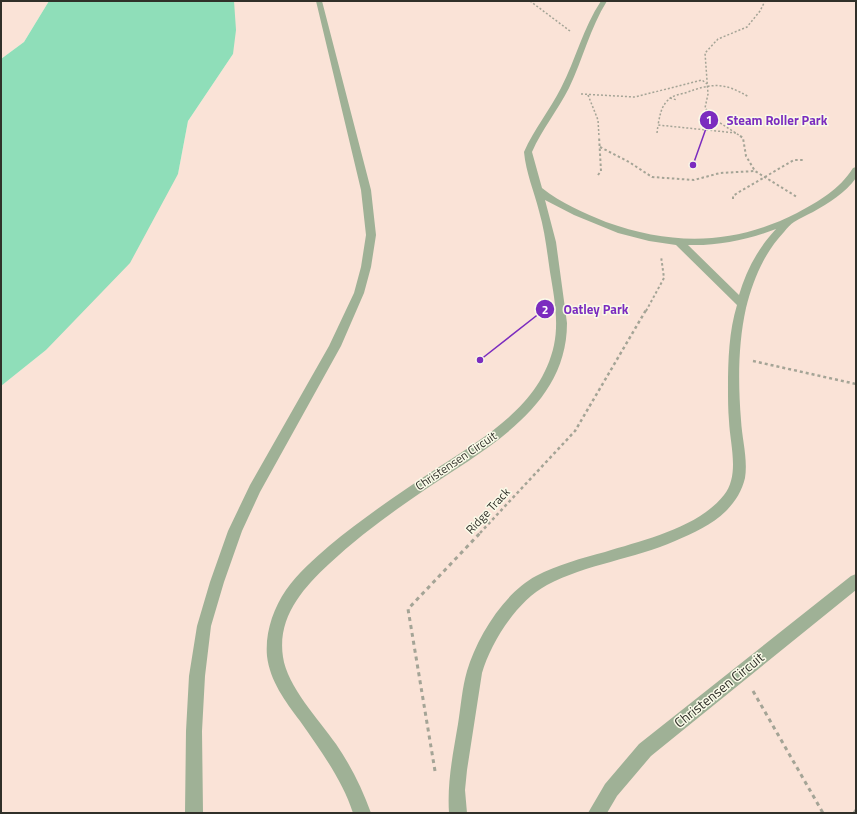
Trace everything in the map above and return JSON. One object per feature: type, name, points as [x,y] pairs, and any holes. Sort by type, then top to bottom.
[{"type":"street","points":[[194,813],[194,731],[197,676],[204,626],[217,582],[235,531],[255,489],[335,346],[359,293],[366,267],[371,235],[366,190],[319,1]]},
{"type":"street","name":"Christensen Circuit","points":[[362,813],[350,782],[293,699],[278,674],[274,643],[282,611],[289,598],[312,571],[346,540],[385,510],[486,442],[518,418],[539,393],[554,365],[560,342],[562,321],[545,213],[537,189],[528,152],[564,89],[594,17],[604,1]]},
{"type":"street","points":[[537,189],[551,201],[617,230],[660,240],[680,243],[702,243],[733,239],[766,231],[788,222],[814,208],[832,195],[845,185],[856,170]]},
{"type":"street","points":[[458,813],[456,783],[474,672],[490,635],[508,610],[536,583],[573,567],[647,545],[679,533],[714,513],[730,498],[737,482],[740,465],[734,411],[735,357],[738,319],[747,284],[765,247],[776,233],[788,222]]},
{"type":"street","points":[[680,243],[714,274],[742,304]]},
{"type":"street","name":"Christensen Circuit","points":[[597,813],[611,790],[645,750],[856,582]]},
{"type":"path","points":[[530,1],[584,42]]},
{"type":"path","points":[[765,1],[747,27],[718,39],[705,53],[708,94],[705,108],[717,121],[743,138],[746,156],[755,171],[814,208]]},
{"type":"path","points":[[564,89],[571,93],[635,97],[702,80],[707,85]]},
{"type":"path","points":[[657,133],[660,110],[669,98],[707,85],[722,85],[736,89],[749,97]]},
{"type":"path","points":[[581,92],[588,94]]},
{"type":"path","points":[[588,94],[590,103],[598,120],[600,147],[600,171],[598,175]]},
{"type":"path","points":[[669,98],[677,100]]},
{"type":"path","points":[[658,125],[737,133]]},
{"type":"path","points":[[600,147],[629,162],[652,177],[694,180],[720,173],[755,171]]},
{"type":"path","points":[[733,199],[733,196],[794,160],[803,160]]},
{"type":"path","name":"Ridge Track","points":[[435,774],[408,609],[575,431],[624,350],[664,278],[660,240]]},
{"type":"path","points":[[735,357],[856,384]]},
{"type":"path","points":[[742,672],[823,813]]},
{"type":"shaded area","points":[[1,1],[49,1],[24,42],[1,59]]},
{"type":"shaded area","points":[[49,1],[234,1],[236,30],[233,54],[188,121],[178,174],[130,263],[46,350],[1,386],[1,59],[24,42]]},
{"type":"shaded area","points":[[234,1],[856,1],[856,813],[1,813],[1,386],[46,350],[178,174],[188,121],[233,54]]},
{"type":"place","name":"Steam Roller Park","points":[[693,165]]},
{"type":"place","name":"Oatley Park","points":[[480,360]]}]
